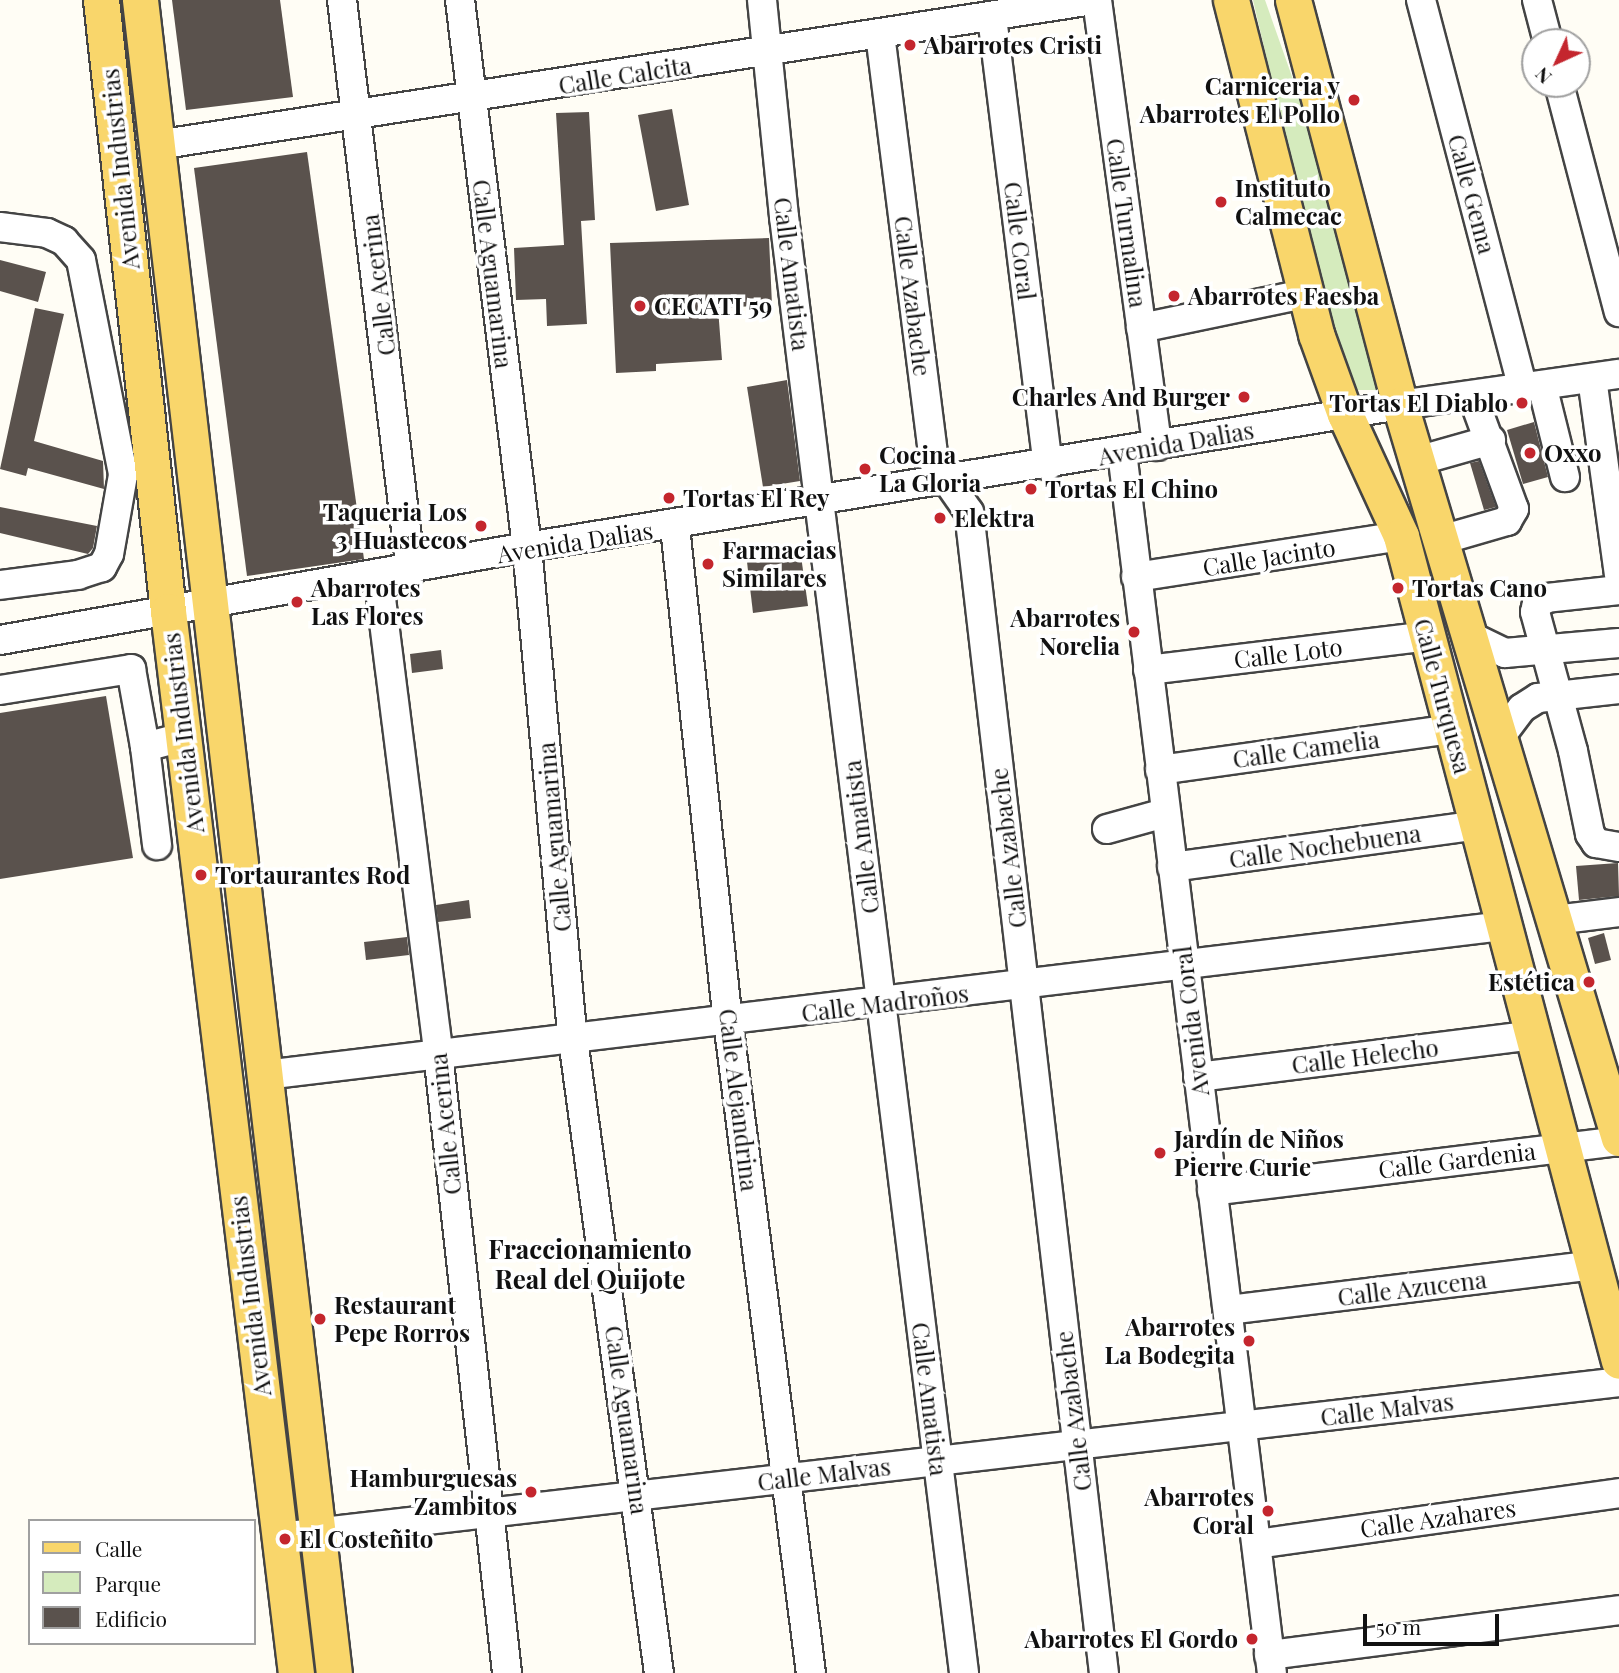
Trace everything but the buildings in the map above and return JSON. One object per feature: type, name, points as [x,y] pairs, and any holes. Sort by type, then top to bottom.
[{"type":"main road","name":"Avenida Industrias","points":[[101,0],[168,611],[296,1673]]},
{"type":"main road","name":"Avenida Industrias","points":[[140,0],[208,605],[334,1673]]},
{"type":"main road","name":"Calle Turquesa","points":[[1231,0],[1304,294],[1345,414],[1401,536],[1596,1265],[1619,1361]]},
{"type":"main road","name":"Calle Turquesa","points":[[1293,0],[1400,405],[1619,1140]]},
{"type":"street","name":"Calle Acerina","points":[[342,0],[359,113],[411,571]]},
{"type":"street","name":"Calle Aguamarina","points":[[460,0],[527,547],[573,1039],[638,1496],[659,1673]]},
{"type":"street","name":"Calle Amatista","points":[[762,0],[784,217],[964,1673]]},
{"type":"street","name":"Calle Calcita","points":[[157,145],[359,113],[472,99],[1095,0]]},
{"type":"street","name":"Calle Turmalina","points":[[1095,0],[1157,446]]},
{"type":"street","name":"Calle Gema","points":[[1421,0],[1533,386],[1565,477]]},
{"type":"street","points":[[1537,0],[1544,28]]},
{"type":"street","name":"Calle Coral","points":[[992,18],[1048,466]]},
{"type":"street","name":"Calle Azabache","points":[[880,34],[934,462],[970,512],[1104,1673]]},
{"type":"street","points":[[1563,98],[1619,312]]},
{"type":"street","points":[[0,227],[47,233],[64,241],[81,260],[123,475],[109,554],[102,567],[78,575],[0,585]]},
{"type":"street","points":[[1141,328],[1304,294]]},
{"type":"street","name":"Avenida Dalias","points":[[0,640],[411,571],[527,547],[675,527],[1400,405],[1606,376]]},
{"type":"street","points":[[1606,376],[1619,575]]},
{"type":"street","points":[[1441,540],[1507,521],[1512,513],[1491,440],[1472,395]]},
{"type":"street","points":[[1417,461],[1491,440]]},
{"type":"street","name":"Avenida Coral","points":[[1122,452],[1212,1191],[1229,1310],[1270,1664]]},
{"type":"street","name":"Calle Alejandrina","points":[[675,527],[728,1021],[811,1673]]},
{"type":"street","name":"Calle Jacinto","points":[[1136,577],[1401,536]]},
{"type":"street","name":"Calle Acerina","points":[[378,575],[438,1053],[487,1513],[507,1673]]},
{"type":"street","points":[[1619,590],[1547,598],[1537,604],[1535,612],[1556,698],[1573,751],[1590,834],[1605,846],[1619,847]]},
{"type":"street","name":"Calle Loto","points":[[1148,670],[1427,636]]},
{"type":"street","points":[[1470,636],[1505,653],[1619,643]]},
{"type":"street","points":[[0,690],[131,669],[145,747],[157,845]]},
{"type":"street","points":[[1500,737],[1522,708],[1538,698],[1619,689]]},
{"type":"street","name":"Calle Camelia","points":[[1160,770],[1452,729]]},
{"type":"street","points":[[145,747],[183,737]]},
{"type":"street","points":[[1107,829],[1165,813]]},
{"type":"street","name":"Calle Nochebuena","points":[[1172,867],[1477,825]]},
{"type":"street","points":[[1555,919],[1619,912]]},
{"type":"street","name":"Calle Madroños","points":[[265,1076],[438,1053],[1185,967],[1504,926]]},
{"type":"street","name":"Calle Helecho","points":[[1198,1077],[1533,1035]]},
{"type":"street","name":"Calle Gardenia","points":[[1212,1191],[1619,1140]]},
{"type":"street","name":"Calle Azucena","points":[[1229,1310],[1596,1265]]},
{"type":"street","name":"Calle Malvas","points":[[279,1537],[1619,1382]]},
{"type":"street","name":"Calle Azahares","points":[[1257,1544],[1619,1493]]},
{"type":"street","points":[[1270,1664],[1619,1611]]},
{"type":"green space","points":[[1253,0],[1265,0],[1313,136],[1389,390],[1352,390],[1276,147],[1284,132]]},
{"type":"place","name":"Abarrotes Cristi","points":[[910,45]]},
{"type":"place","name":"Carniceria y Abarrotes El Pollo","points":[[1354,100]]},
{"type":"place","name":"Instituto Calmecac","points":[[1221,202]]},
{"type":"place","name":"Abarrotes Faesba","points":[[1174,296]]},
{"type":"place","name":"CECATI 59","points":[[640,306]]},
{"type":"place","name":"Charles And Burger","points":[[1244,397]]},
{"type":"place","name":"Tortas El Diablo","points":[[1522,403]]},
{"type":"place","name":"Oxxo","points":[[1530,453]]},
{"type":"place","name":"Cocina La Gloria","points":[[865,469]]},
{"type":"place","name":"Tortas El Chino","points":[[1031,489]]},
{"type":"place","name":"Tortas El Rey","points":[[669,498]]},
{"type":"place","name":"Elektra","points":[[940,518]]},
{"type":"place","name":"Taqueria Los 3 Huastecos","points":[[481,526]]},
{"type":"place","name":"Farmacias Similares","points":[[708,564]]},
{"type":"place","name":"Tortas Cano","points":[[1398,588]]},
{"type":"place","name":"Abarrotes Las Flores","points":[[297,602]]},
{"type":"place","name":"Abarrotes Norelia","points":[[1134,632]]},
{"type":"place","name":"Tortaurantes Rod","points":[[201,875]]},
{"type":"place","name":"Estética","points":[[1589,982]]},
{"type":"place","name":"Jardín de Niños Pierre Curie","points":[[1160,1153]]},
{"type":"place","name":"Restaurant Pepe Rorros","points":[[320,1319]]},
{"type":"place","name":"Abarrotes La Bodegita","points":[[1249,1341]]},
{"type":"place","name":"Hamburguesas Zambitos","points":[[531,1492]]},
{"type":"place","name":"Abarrotes Coral","points":[[1268,1511]]},
{"type":"place","name":"El Costeñito","points":[[285,1539]]},
{"type":"place","name":"Abarrotes El Gordo","points":[[1252,1639]]},
{"type":"district","name":"Fraccionamiento Real del Quijote","points":[[590,1264]]}]
